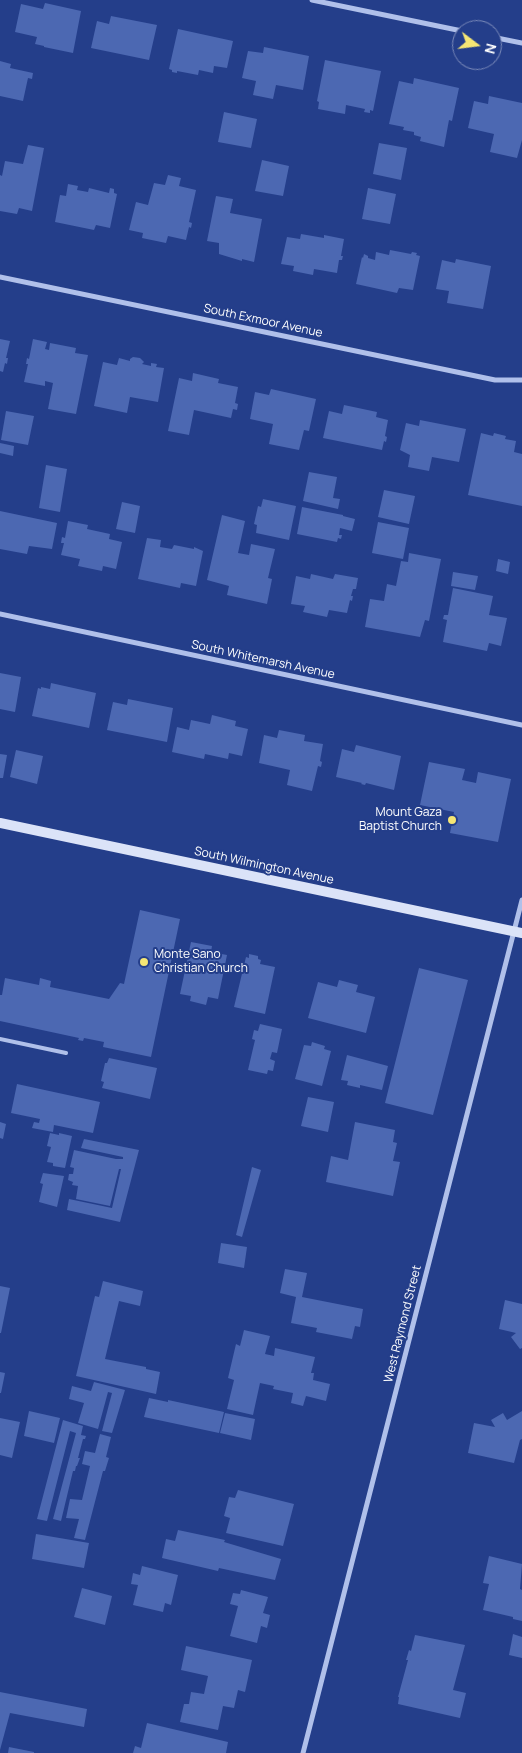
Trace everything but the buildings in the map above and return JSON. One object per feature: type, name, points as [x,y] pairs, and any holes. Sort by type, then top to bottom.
[{"type":"main road","name":"South Wilmington Avenue","points":[[0,823],[518,932]]},
{"type":"street","points":[[312,0],[452,29]]},
{"type":"street","points":[[502,39],[522,43]]},
{"type":"street","name":"South Exmoor Avenue","points":[[0,277],[495,380],[522,380]]},
{"type":"street","name":"South Whitemarsh Avenue","points":[[0,614],[522,725]]},
{"type":"street","name":"West Raymond Street","points":[[303,1753],[518,932],[522,900]]},
{"type":"lane","points":[[0,1039],[66,1053]]},
{"type":"place","name":"Mount Gaza Baptist Church","points":[[452,820]]},
{"type":"place","name":"Monte Sano Christian Church","points":[[144,962]]}]
